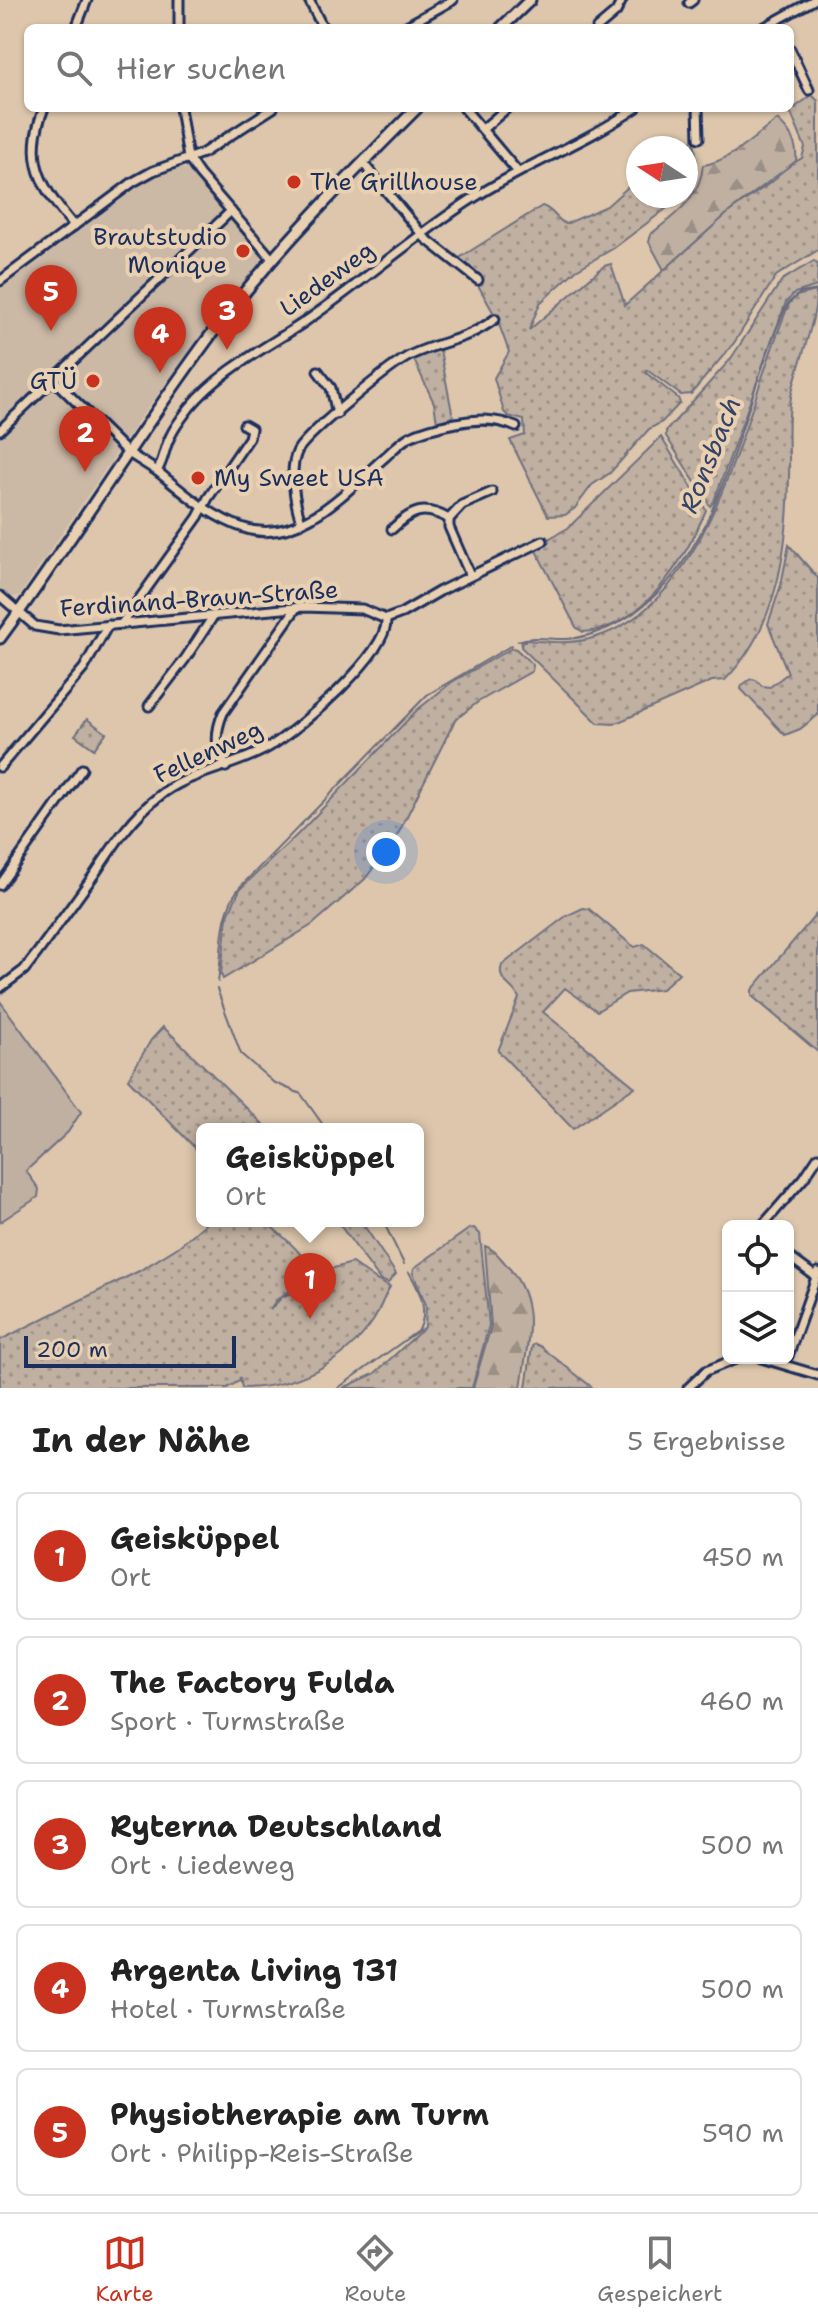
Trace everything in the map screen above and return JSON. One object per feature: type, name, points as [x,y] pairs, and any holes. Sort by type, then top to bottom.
[{"type":"main road","points":[[505,24],[530,0]]},
{"type":"main road","points":[[0,638],[127,452],[218,327],[273,260],[413,112]]},
{"type":"street","points":[[78,24],[87,0]]},
{"type":"street","points":[[179,0],[179,24]]},
{"type":"street","points":[[309,0],[321,24]]},
{"type":"street","points":[[410,24],[453,0]]},
{"type":"street","points":[[602,24],[616,12],[622,0]]},
{"type":"street","points":[[779,24],[814,0]]},
{"type":"street","points":[[794,58],[809,90]]},
{"type":"street","points":[[43,112],[35,134],[38,167],[48,196],[74,226]]},
{"type":"street","points":[[181,112],[188,158],[273,260]]},
{"type":"street","points":[[0,281],[143,176],[203,153],[267,112]]},
{"type":"street","points":[[468,112],[518,172]]},
{"type":"street","points":[[484,128],[502,112]]},
{"type":"street","name":"Liedeweg","points":[[157,471],[169,437],[191,406],[207,389],[249,357],[352,287],[471,199],[592,136],[630,112]]},
{"type":"street","points":[[698,112],[699,138]]},
{"type":"street","points":[[363,163],[421,233],[478,280]]},
{"type":"street","points":[[0,430],[231,211]]},
{"type":"street","points":[[301,522],[293,485],[296,456],[306,440],[388,369],[409,356],[466,338],[495,319]]},
{"type":"street","points":[[318,371],[331,388],[337,414]]},
{"type":"street","points":[[54,380],[127,452],[203,507],[245,529],[264,531],[285,529],[323,510],[407,438],[443,425],[474,420],[504,421],[516,427]]},
{"type":"street","points":[[122,623],[249,438],[251,429],[244,425]]},
{"type":"street","points":[[470,575],[449,527],[449,519],[462,505],[492,492]]},
{"type":"street","points":[[392,529],[421,510],[433,510],[449,519]]},
{"type":"street","points":[[386,619],[543,541]]},
{"type":"street","name":"Ferdinand-Braun-Straße","points":[[0,596],[35,626],[45,629],[68,630],[297,607],[350,608],[370,611],[386,619]]},
{"type":"street","points":[[226,767],[217,749],[215,730],[223,713],[297,607]]},
{"type":"street","points":[[149,706],[214,615]]},
{"type":"street","name":"Fellenweg","points":[[0,988],[24,970],[139,814],[174,785],[268,748],[303,723],[365,662],[385,633],[386,619]]},
{"type":"street","points":[[0,767],[84,668],[108,625]]},
{"type":"street","points":[[0,885],[82,769]]},
{"type":"street","points":[[767,1220],[818,1157]]},
{"type":"street","points":[[794,1260],[817,1274],[794,1339]]},
{"type":"street","points":[[794,1363],[818,1375]]},
{"type":"street","points":[[688,1388],[706,1371],[723,1364]]},
{"type":"shaded area","points":[[181,168],[188,170],[248,239],[261,257],[261,263],[219,312],[140,418],[20,595],[11,597],[0,588],[0,290],[149,179]]},
{"type":"green space","points":[[812,95],[818,101],[818,250],[776,276],[734,343],[691,394],[681,395],[647,370],[646,373],[678,398],[680,403],[662,422],[649,429],[610,473],[592,485],[575,508],[565,515],[548,516],[510,440],[525,435],[524,420],[504,412],[494,378],[509,352],[497,319],[479,287],[480,279],[456,260],[542,206],[566,224],[607,206],[626,189],[626,208],[667,208],[614,248],[576,270],[540,303],[529,330],[604,266],[611,264],[625,305],[729,212],[777,178],[778,172],[802,158],[805,147],[790,112],[794,112],[794,108]]},
{"type":"green space","points":[[777,120],[792,138],[796,161],[729,212],[664,270],[649,242],[651,234],[681,208],[698,208],[698,184],[703,165],[723,159]]},
{"type":"green space","points":[[814,261],[818,265],[817,286],[795,293],[786,302],[710,506],[666,436],[666,431],[730,360],[782,280]]},
{"type":"green space","points":[[816,291],[814,315],[790,407],[788,503],[782,558],[768,611],[757,636],[725,680],[712,681],[614,724],[598,723],[521,647],[522,642],[589,639],[632,620],[667,588],[696,546],[719,498],[789,304],[796,296]]},
{"type":"green space","points":[[440,350],[453,417],[437,422],[434,403],[413,358]]},
{"type":"green space","points":[[661,437],[706,510],[674,569],[643,605],[624,619],[604,628],[583,632],[576,627],[534,547],[568,528]]},
{"type":"green space","points":[[789,545],[818,578],[818,715],[800,729],[785,735],[741,689],[751,679],[770,687],[788,673],[768,624],[781,585]]},
{"type":"green space","points":[[512,648],[533,665],[532,671],[478,702],[455,720],[397,836],[365,879],[312,925],[223,979],[227,917],[240,889],[298,834],[417,710],[452,682]]},
{"type":"green space","points":[[87,719],[106,733],[94,749],[75,735]]},
{"type":"green space","points":[[583,908],[589,909],[635,947],[644,944],[679,973],[662,989],[627,993],[597,1011],[565,988],[543,1012],[635,1087],[573,1129],[498,1051],[519,998],[503,979],[501,971],[502,965],[566,916]]},
{"type":"green space","points":[[818,912],[818,1052],[752,996],[752,990]]},
{"type":"green space","points":[[0,1001],[81,1112],[68,1132],[26,1171],[39,1189],[38,1197],[0,1222]]},
{"type":"green space","points":[[163,1027],[262,1123],[196,1123],[196,1149],[128,1079],[151,1040]]},
{"type":"green space","points":[[202,1227],[272,1227],[302,1256],[307,1265],[309,1283],[281,1296],[270,1310],[282,1297],[315,1282],[322,1271],[352,1263],[390,1287],[373,1321],[347,1350],[316,1371],[280,1384],[242,1388],[240,1377],[239,1381],[227,1388],[0,1388],[0,1340],[139,1271],[178,1247]]},
{"type":"green space","points":[[341,1227],[365,1227],[396,1274],[388,1283],[380,1280]]},
{"type":"green space","points":[[474,1228],[480,1234],[489,1325],[472,1388],[343,1388],[374,1374],[425,1327],[426,1305],[413,1273],[414,1268]]},
{"type":"green space","points":[[485,1246],[496,1252],[516,1277],[528,1307],[528,1338],[521,1388],[473,1388],[491,1326]]},
{"type":"green space","points":[[535,1344],[593,1388],[526,1388],[532,1346]]},
{"type":"waterway","name":"Ronsbach","points":[[518,641],[572,638],[608,628],[647,603],[679,569],[703,528],[723,484],[770,345],[788,303],[800,293],[818,290]]},
{"type":"waterway","name":"Ronsbach","points":[[218,982],[225,921],[239,888],[427,695],[512,645]]},
{"type":"waterway","name":"Ronsbach","points":[[217,989],[241,1054],[273,1082],[301,1094],[322,1123]]},
{"type":"waterway","name":"Ronsbach","points":[[386,1227],[404,1264]]},
{"type":"waterway","name":"Ronsbach","points":[[338,1388],[419,1330],[423,1308],[420,1293],[409,1272]]},
{"type":"place","name":"The Grillhouse","points":[[294,182]]},
{"type":"place","name":"Brautstudio Monique","points":[[243,251]]},
{"type":"place","name":"Physiotherapie am Turm","points":[[51,331]]},
{"type":"place","name":"Ryterna Deutschland","points":[[227,350]]},
{"type":"place","name":"Argenta Living 131","points":[[160,373]]},
{"type":"place","name":"GTÜ","points":[[93,381]]},
{"type":"place","name":"The Factory Fulda","points":[[85,472]]},
{"type":"place","name":"My Sweet USA","points":[[198,478]]},
{"type":"place","name":"Geisküppel","points":[[310,1319]]}]
